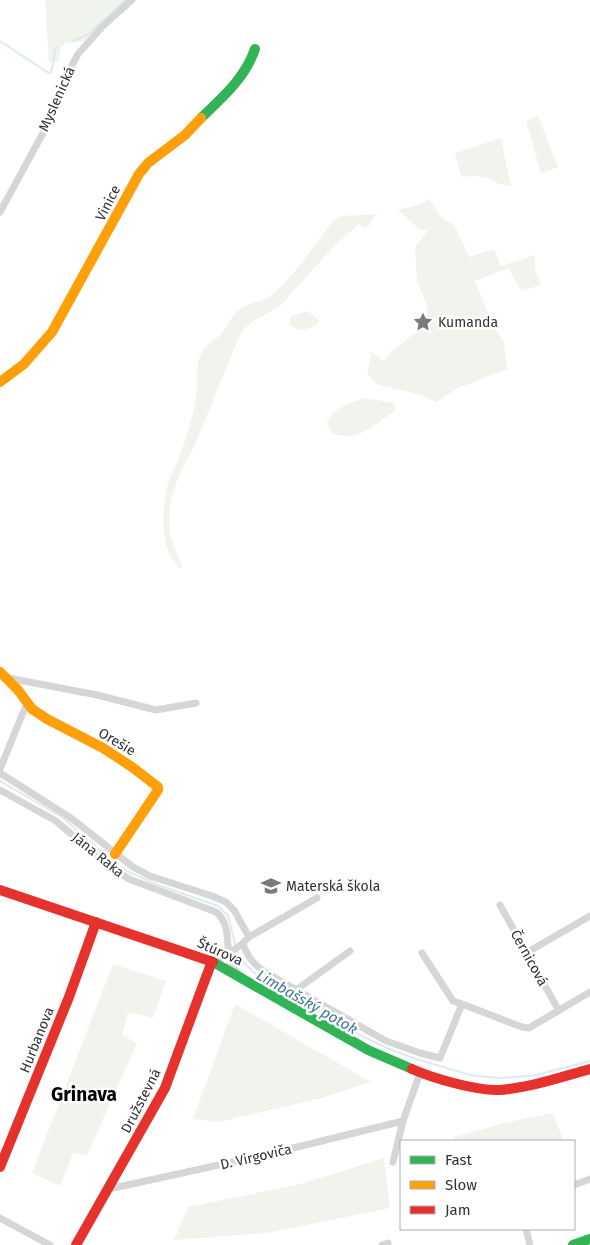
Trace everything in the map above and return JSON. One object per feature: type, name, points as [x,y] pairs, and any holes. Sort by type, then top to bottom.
[{"type":"street","name":"Myslenická","points":[[0,212],[55,111],[70,69],[78,54],[102,26],[132,0]]},
{"type":"street","name":"Vinice","points":[[0,382],[24,364],[52,332],[82,275],[123,207],[139,174],[148,163],[185,135],[239,80],[250,63],[255,49]]},
{"type":"street","points":[[4,675],[156,710],[196,702]]},
{"type":"street","name":"Orešie","points":[[4,675],[27,703],[39,714],[103,748],[158,787],[158,790],[115,854]]},
{"type":"street","points":[[0,769],[27,703]]},
{"type":"street","points":[[0,773],[71,818],[132,867],[150,876],[226,902],[234,910],[249,937]]},
{"type":"street","name":"Jána Raka","points":[[0,790],[14,796],[56,821],[104,862],[129,879],[220,915],[225,924],[231,964],[242,977]]},
{"type":"street","name":"Štúrova","points":[[0,890],[212,961],[368,1050],[420,1073],[473,1087],[498,1090],[529,1085],[590,1069]]},
{"type":"street","points":[[212,961],[229,953],[243,944],[249,937],[317,898]]},
{"type":"street","name":"Černicová","points":[[500,905],[559,1011]]},
{"type":"street","points":[[526,953],[590,916]]},
{"type":"street","name":"Hurbanova","points":[[0,1167],[69,997],[96,922]]},
{"type":"street","points":[[243,944],[248,957],[255,965],[386,1041],[420,1053],[440,1058],[462,1004]]},
{"type":"street","points":[[296,990],[350,951]]},
{"type":"street","points":[[422,953],[454,1001],[522,1027],[529,1028],[590,992]]},
{"type":"street","name":"Družstevná","points":[[76,1245],[165,1088],[212,961]]},
{"type":"street","points":[[393,1162],[403,1121],[420,1073]]},
{"type":"street","name":"D. Virgoviča","points":[[109,1189],[269,1154],[403,1121]]},
{"type":"street","points":[[575,1185],[590,1179]]},
{"type":"street","points":[[0,1218],[50,1245]]},
{"type":"street","points":[[526,1230],[530,1245]]},
{"type":"street","points":[[574,1245],[590,1239]]},
{"type":"shaded area","points":[[45,0],[127,0],[85,41],[65,43],[60,49],[59,61],[49,63]]},
{"type":"shaded area","points":[[538,116],[558,167],[541,174],[526,121]]},
{"type":"shaded area","points":[[501,138],[511,186],[500,184],[484,177],[461,177],[455,153]]},
{"type":"shaded area","points":[[429,199],[442,218],[455,226],[469,257],[494,249],[501,266],[535,255],[535,269],[541,285],[521,291],[509,269],[475,281],[494,327],[504,342],[507,369],[458,388],[436,402],[421,395],[376,384],[367,373],[372,352],[384,362],[391,351],[427,325],[427,306],[417,280],[415,248],[428,230],[419,229],[398,210],[420,204]]},
{"type":"shaded area","points":[[378,214],[372,219],[370,225],[365,228],[359,224],[335,245],[280,306],[252,322],[245,328],[238,339],[195,445],[179,476],[172,498],[169,521],[170,533],[182,569],[169,554],[163,519],[167,487],[182,449],[193,410],[196,396],[197,367],[201,353],[206,346],[218,337],[239,310],[269,297],[282,286],[333,221],[341,216]]},
{"type":"shaded area","points":[[307,311],[319,320],[316,325],[302,330],[289,324],[291,316]]},
{"type":"shaded area","points":[[366,398],[393,403],[396,410],[373,427],[356,435],[339,435],[330,431],[327,422],[334,412],[349,403]]},
{"type":"shaded area","points":[[113,964],[166,981],[153,1018],[128,1012],[122,1035],[137,1043],[87,1155],[73,1153],[60,1186],[32,1173]]},
{"type":"shaded area","points":[[235,1004],[371,1082],[322,1098],[218,1122],[193,1119]]},
{"type":"shaded area","points":[[552,1113],[564,1140],[453,1140],[454,1137]]},
{"type":"shaded area","points":[[384,1158],[390,1208],[267,1233],[174,1240],[188,1207],[301,1184]]},
{"type":"waterway","points":[[73,41],[87,35],[126,0]]},
{"type":"waterway","points":[[0,41],[50,73],[56,47]]},
{"type":"waterway","name":"Limbašský potok","points":[[0,781],[62,817],[112,861],[127,871],[158,885],[218,906],[228,916],[236,947]]},
{"type":"waterway","name":"Limbašský potok","points":[[237,951],[242,961],[256,974],[364,1037],[416,1059],[470,1075],[498,1078],[536,1075],[590,1061]]},
{"type":"traffic: fast","points":[[201,118],[225,95],[239,78],[255,49]]},
{"type":"traffic: fast","points":[[213,962],[368,1050],[412,1069]]},
{"type":"traffic: fast","points":[[573,1245],[590,1239]]},
{"type":"traffic: slow","points":[[0,382],[24,364],[52,332],[139,174],[148,163],[185,135],[201,118]]},
{"type":"traffic: slow","points":[[0,672],[18,690],[32,709],[47,719],[103,748],[158,787],[158,790],[115,854]]},
{"type":"traffic: jam","points":[[0,890],[213,962]]},
{"type":"traffic: jam","points":[[0,1167],[69,997],[96,922]]},
{"type":"traffic: jam","points":[[76,1245],[165,1088],[212,961]]},
{"type":"traffic: jam","points":[[412,1069],[455,1083],[490,1090],[533,1085],[590,1069]]},
{"type":"place","name":"Kumanda","points":[[423,322]]},
{"type":"place","name":"Materská škola","points":[[271,886]]},
{"type":"district","name":"Grinava","points":[[84,1094]]}]
